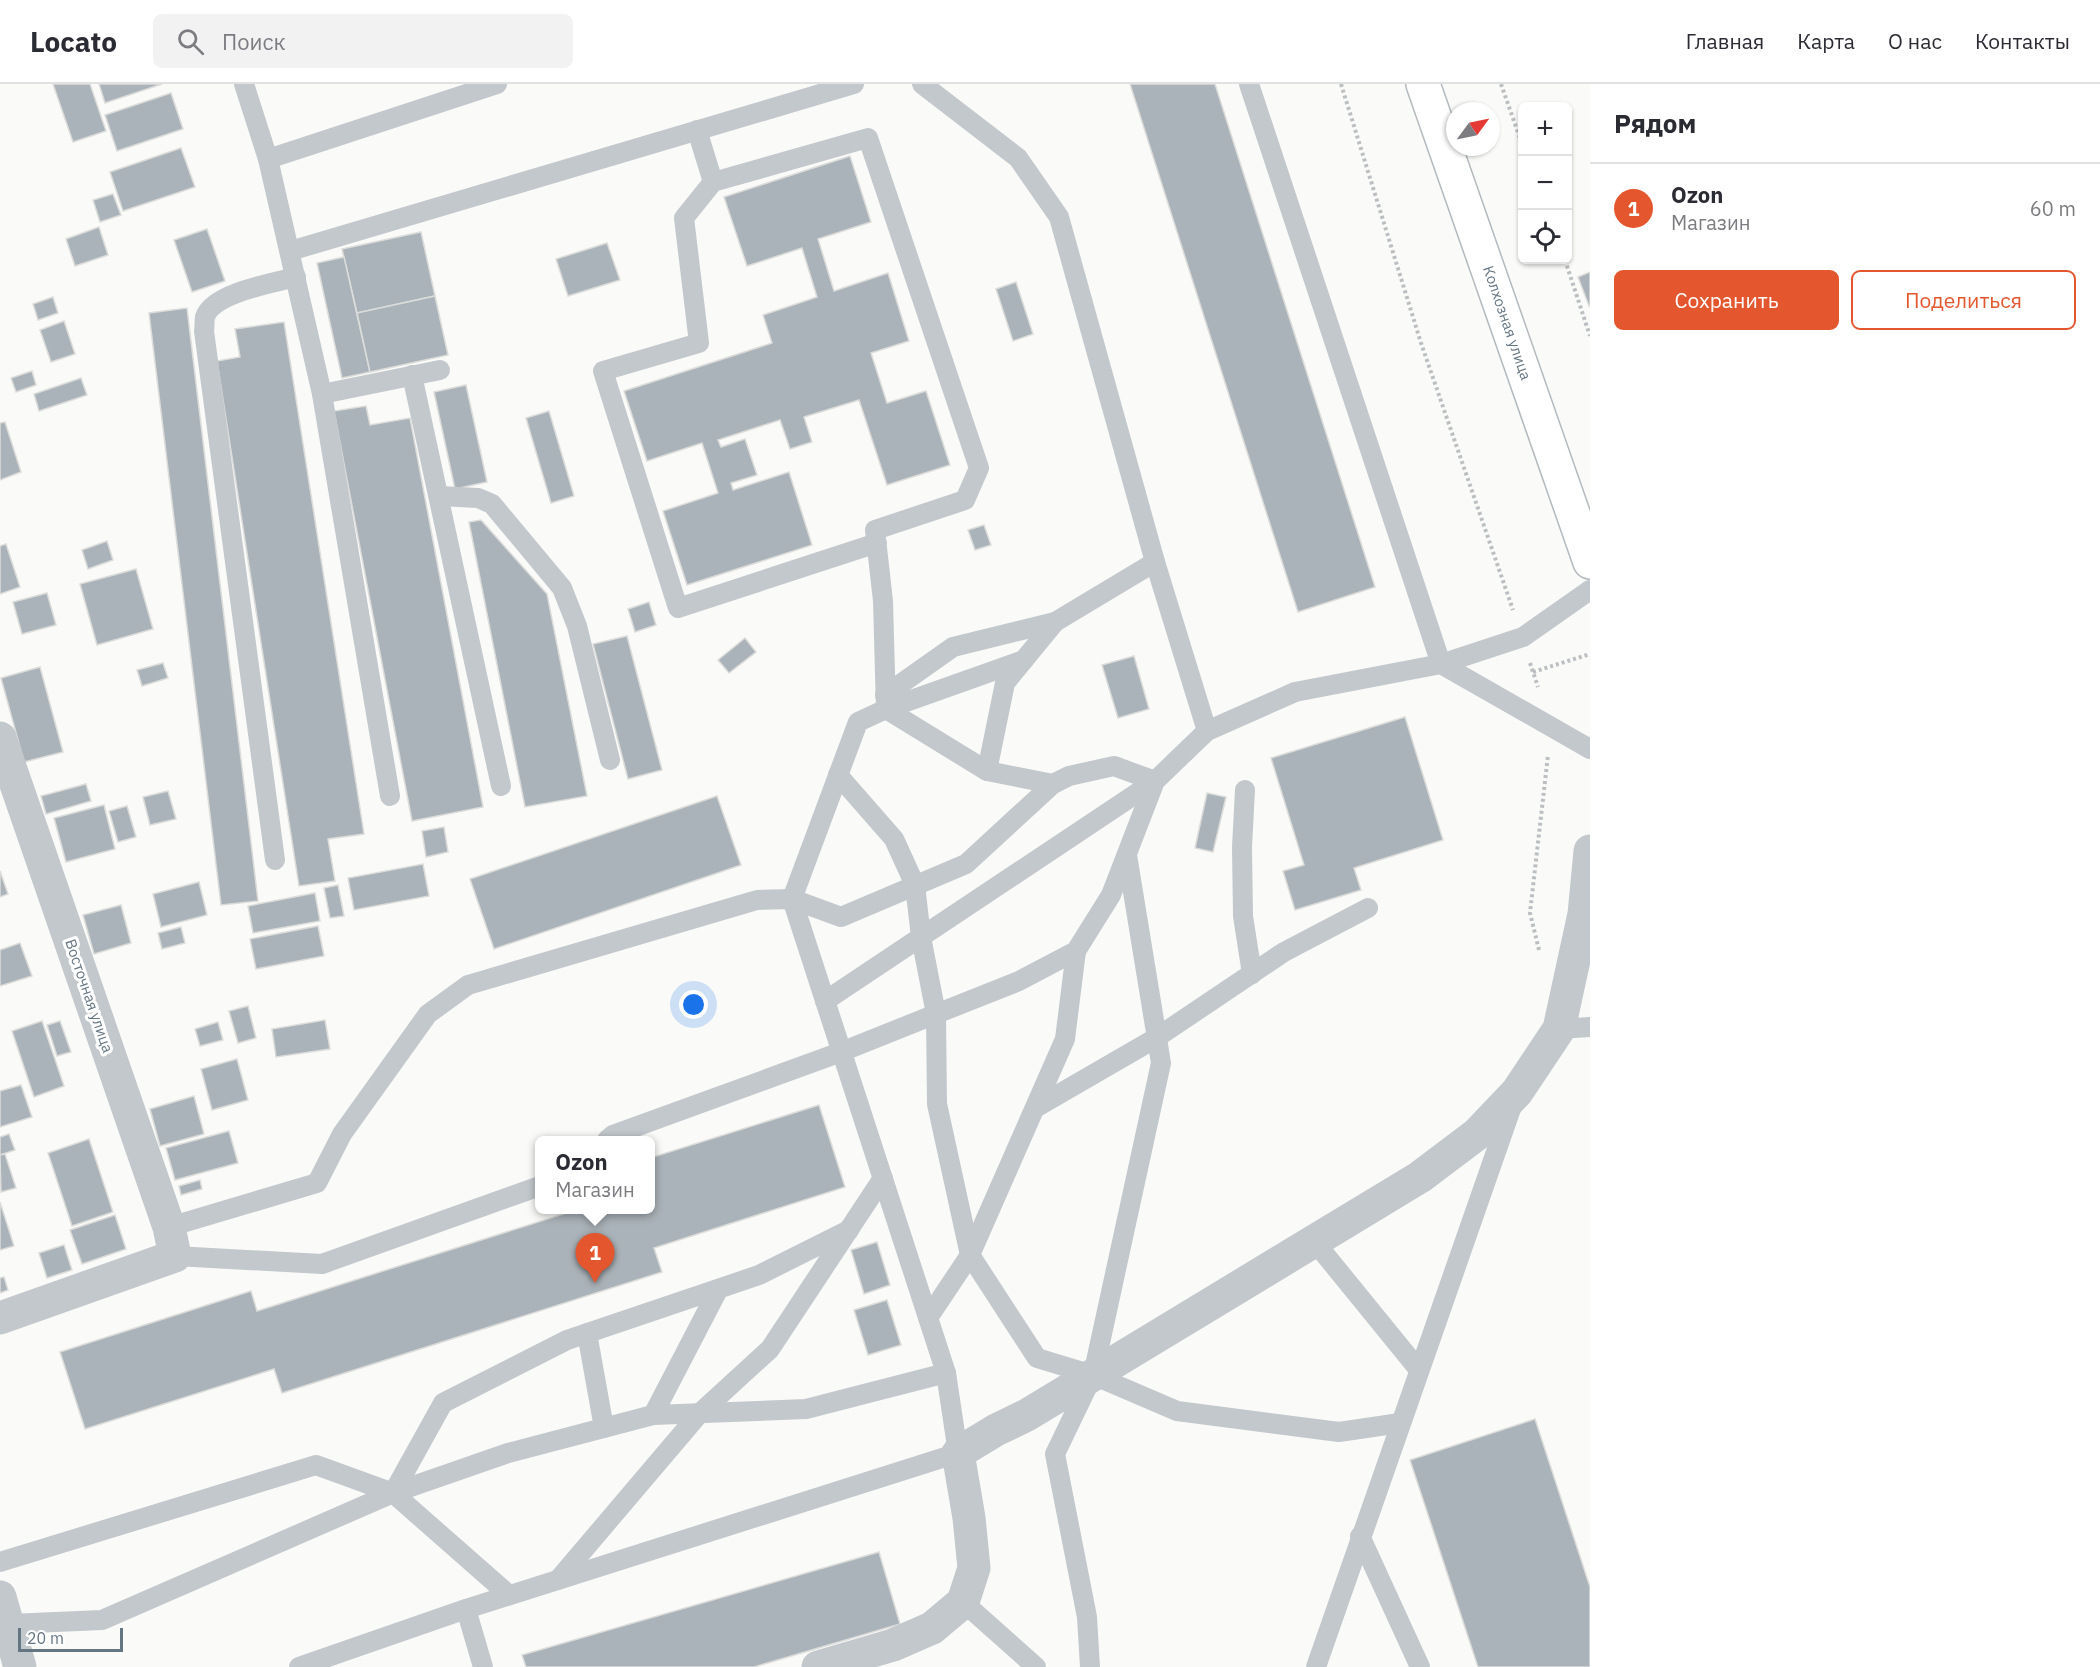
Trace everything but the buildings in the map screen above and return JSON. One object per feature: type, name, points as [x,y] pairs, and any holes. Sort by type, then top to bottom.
[{"type":"main road","name":"Колхозная улица","points":[[1423,84],[1590,562]]},
{"type":"street","name":"Восточная улица","points":[[0,738],[172,1242]]},
{"type":"street","points":[[818,1667],[893,1645],[932,1628],[963,1602],[974,1568],[958,1452],[1027,1415],[1420,1177],[1477,1134],[1575,1028],[1590,851]]},
{"type":"street","points":[[0,1318],[172,1242]]},
{"type":"street","points":[[3,1616],[20,1667]]},
{"type":"lane","points":[[244,84],[268,159],[322,394],[390,796]]},
{"type":"lane","points":[[268,159],[497,84]]},
{"type":"lane","points":[[290,250],[854,84]]},
{"type":"lane","points":[[922,84],[1018,158],[1059,217],[1155,562],[1207,731]]},
{"type":"lane","points":[[1249,84],[1440,663],[1590,749]]},
{"type":"lane","points":[[697,130],[713,182]]},
{"type":"lane","points":[[877,543],[678,608],[603,371],[699,343],[684,218],[713,182],[868,138],[979,468],[965,500],[875,530],[877,543],[883,601],[886,702]]},
{"type":"lane","points":[[275,860],[204,331],[205,316],[213,305],[224,297],[296,277]]},
{"type":"lane","points":[[322,394],[440,370]]},
{"type":"lane","points":[[412,375],[501,786]]},
{"type":"lane","points":[[440,496],[477,498],[492,504],[562,588],[577,626],[610,760]]},
{"type":"lane","points":[[299,1667],[465,1609],[958,1452],[946,1373],[792,899],[858,722],[953,647],[1055,622],[1155,562]]},
{"type":"lane","points":[[825,1001],[1155,781],[1207,731],[1295,693],[1440,663],[1523,637],[1590,590]]},
{"type":"lane","points":[[987,771],[1005,683],[1055,622]]},
{"type":"lane","points":[[886,702],[1024,660]]},
{"type":"lane","points":[[886,702],[987,771],[1053,784]]},
{"type":"lane","points":[[172,1242],[317,1183],[342,1134],[428,1014],[468,985],[758,900],[792,899],[841,917],[966,864],[1053,784],[1069,776],[1114,766],[1155,781]]},
{"type":"lane","points":[[838,775],[894,839],[915,885],[921,937],[936,1014],[937,1104],[970,1255],[1037,1358],[1093,1375],[1178,1411],[1339,1432],[1400,1423]]},
{"type":"lane","points":[[928,1318],[970,1255],[1065,1039],[1076,951],[1111,895],[1155,781]]},
{"type":"lane","points":[[1245,790],[1242,847],[1243,916],[1252,974]]},
{"type":"lane","points":[[1090,1667],[1088,1617],[1055,1454],[1093,1375],[1161,1063],[1127,855]]},
{"type":"lane","points":[[1035,1107],[1156,1038],[1284,952],[1368,908]]},
{"type":"lane","points":[[612,1136],[841,1052],[1018,981],[1076,951]]},
{"type":"lane","points":[[1316,1667],[1516,1092]]},
{"type":"lane","points":[[558,1580],[699,1414],[770,1349],[883,1178]]},
{"type":"lane","points":[[172,1242],[322,1263],[535,1188]]},
{"type":"lane","points":[[393,1493],[443,1403],[567,1340],[759,1275],[849,1230]]},
{"type":"lane","points":[[1314,1241],[1419,1370]]},
{"type":"lane","points":[[653,1415],[717,1290]]},
{"type":"lane","points":[[587,1333],[604,1428]]},
{"type":"lane","points":[[3,1616],[102,1620],[393,1493],[508,1453],[653,1415],[806,1409],[946,1373]]},
{"type":"lane","points":[[0,1562],[316,1464],[393,1493],[509,1595]]},
{"type":"lane","points":[[1360,1536],[1420,1667]]},
{"type":"lane","points":[[963,1602],[1036,1667]]},
{"type":"lane","points":[[465,1609],[483,1667]]},
{"type":"path","points":[[1341,84],[1421,343],[1523,637],[1551,726],[1530,913],[1540,955]]},
{"type":"path","points":[[1501,84],[1518,133]]},
{"type":"path","points":[[1566,264],[1588,322],[1590,336]]},
{"type":"path","points":[[1533,672],[1590,654]]},
{"type":"place","name":"Ozon","points":[[595,1283]]}]
